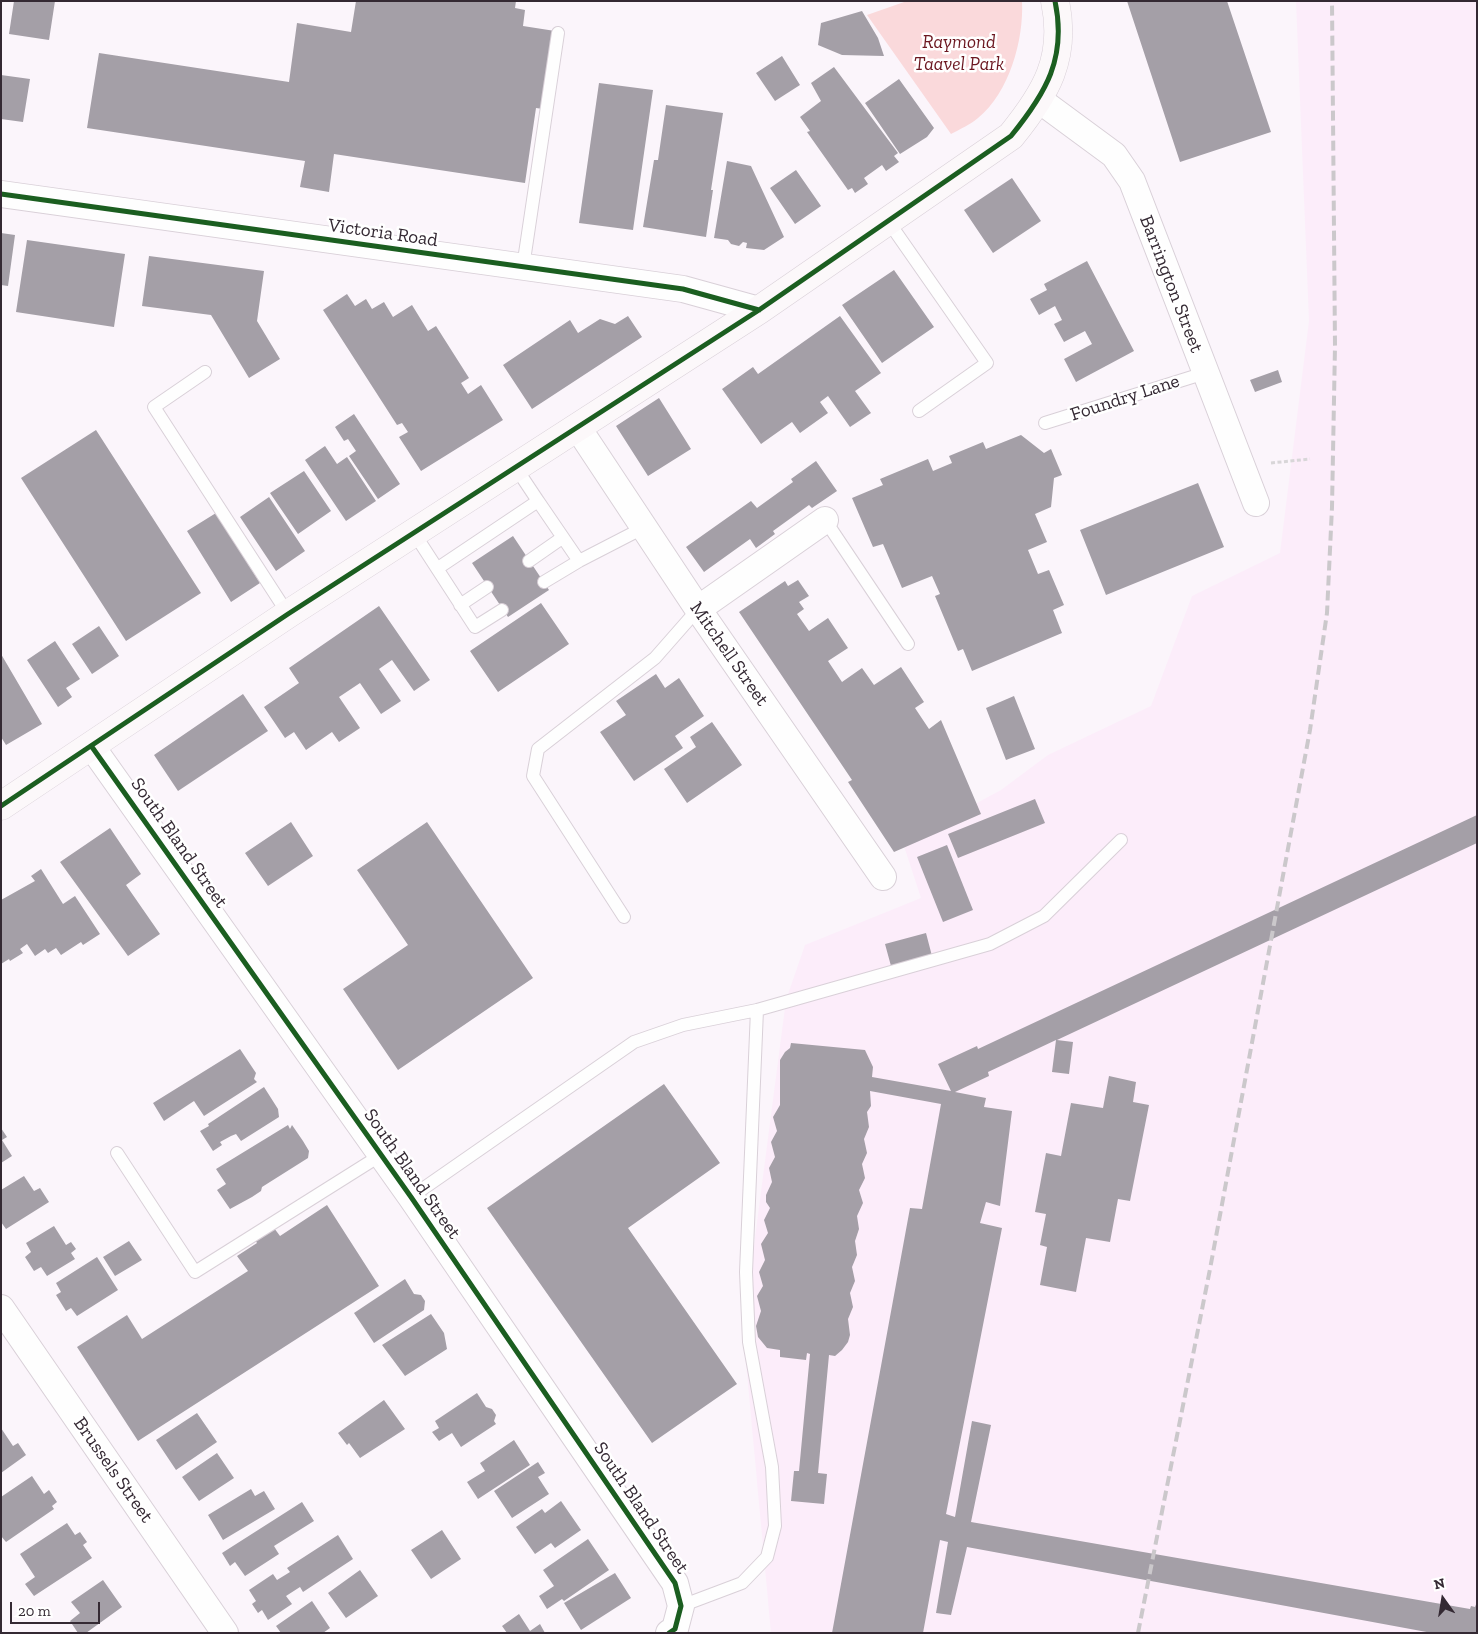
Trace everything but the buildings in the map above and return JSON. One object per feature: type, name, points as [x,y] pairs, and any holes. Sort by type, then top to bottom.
[{"type":"street","points":[[1,806],[288,614],[759,310],[1011,136],[1038,99],[1052,71],[1059,42],[1060,23],[1055,1]]},
{"type":"street","name":"Barrington Street","points":[[1038,99],[1114,155],[1132,181],[1256,502]]},
{"type":"street","name":"Victoria Road","points":[[1,194],[683,289],[759,310]]},
{"type":"street","name":"Mitchell Street","points":[[578,428],[698,609],[883,877]]},
{"type":"street","points":[[698,609],[825,520]]},
{"type":"street","name":"South Bland Street","points":[[92,746],[411,1197],[676,1583],[675,1623]]},
{"type":"street","name":"Brussels Street","points":[[1,1308],[225,1633]]},
{"type":"lane","points":[[523,267],[558,34]]},
{"type":"lane","points":[[888,221],[987,363],[919,410]]},
{"type":"lane","points":[[205,372],[154,407],[288,614]]},
{"type":"lane","name":"Foundry Lane","points":[[1045,424],[1205,373]]},
{"type":"lane","points":[[516,468],[579,561]]},
{"type":"lane","points":[[438,568],[538,501]]},
{"type":"lane","points":[[825,520],[908,644]]},
{"type":"lane","points":[[544,582],[579,561],[643,528]]},
{"type":"lane","points":[[414,533],[475,627],[502,610]]},
{"type":"lane","points":[[529,560],[562,538]]},
{"type":"lane","points":[[460,605],[488,587]]},
{"type":"lane","points":[[624,916],[533,776],[538,749],[655,658],[698,609]]},
{"type":"lane","points":[[411,1197],[634,1042],[683,1025],[757,1010],[990,944],[1044,916],[1121,840]]},
{"type":"lane","points":[[675,1623],[742,1583],[767,1557],[775,1526],[772,1467],[749,1342],[746,1272],[757,1010]]},
{"type":"lane","points":[[117,1153],[195,1272],[381,1155]]},
{"type":"path","points":[[1241,465],[1310,459]]},
{"type":"shaded area","points":[[1296,1],[1477,1],[1477,1633],[771,1633],[743,1330],[786,1000],[805,945],[921,898],[903,843],[1001,790],[1048,755],[1151,706],[1192,596],[1280,553],[1309,321]]},
{"type":"green space","name":"Raymond Taavel Park","points":[[907,1],[1022,1],[1022,16],[1017,49],[1006,80],[998,95],[989,107],[975,120],[951,134],[867,15]]},
{"type":"railway","points":[[1138,1633],[1210,1269],[1310,730],[1327,613],[1332,507],[1335,346],[1332,1]]},
{"type":"cycle path","points":[[1,806],[288,614],[759,310],[1011,136],[1034,105],[1051,74],[1058,40],[1055,1]]},
{"type":"cycle path","points":[[1,194],[683,289],[759,310]]},
{"type":"cycle path","points":[[92,747],[411,1197],[675,1583],[681,1606],[675,1629],[669,1633]]}]
